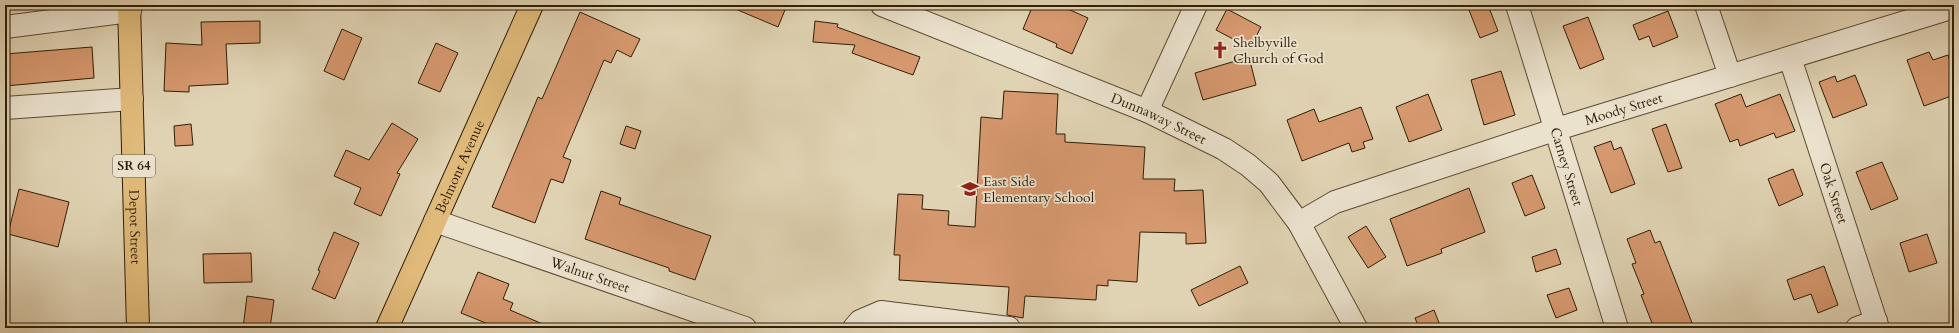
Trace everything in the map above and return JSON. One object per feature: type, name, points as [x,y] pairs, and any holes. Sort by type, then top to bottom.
[{"type":"main road","name":"Belmont Avenue","points":[[387,328],[532,5]]},
{"type":"main road","name":"Depot Street","points":[[129,8],[138,328]]},
{"type":"street","name":"Dunnaway Street","points":[[882,5],[1147,111],[1224,149],[1248,165],[1269,183],[1299,224],[1356,328]]},
{"type":"street","points":[[1147,111],[1196,5]]},
{"type":"street","name":"Carney Street","points":[[1517,5],[1618,328]]},
{"type":"street","points":[[1706,5],[1730,76]]},
{"type":"street","name":"Moody Street","points":[[1299,224],[1335,202],[1557,129],[1954,7]]},
{"type":"street","points":[[5,27],[129,8]]},
{"type":"street","name":"Oak Street","points":[[1790,58],[1870,326]]},
{"type":"street","points":[[5,108],[132,99]]},
{"type":"street","name":"Walnut Street","points":[[435,220],[745,328]]},
{"type":"street","points":[[854,328],[860,321],[882,312],[1009,328]]},
{"type":"building","points":[[726,5],[787,5],[778,27]]},
{"type":"building","points":[[1033,5],[1059,5],[1088,18],[1072,54],[1056,47],[1057,44],[1023,29]]},
{"type":"building","points":[[1467,5],[1488,5],[1498,31],[1480,38]]},
{"type":"building","points":[[1227,9],[1261,27],[1250,48],[1216,30]]},
{"type":"building","points":[[1668,11],[1678,37],[1653,47],[1649,36],[1639,40],[1633,25]]},
{"type":"building","points":[[580,12],[640,39],[631,57],[617,50],[611,63],[604,60],[563,157],[571,160],[563,183],[551,179],[535,223],[492,207],[538,97],[542,99]]},
{"type":"building","points":[[1588,17],[1604,59],[1580,69],[1563,26]]},
{"type":"building","points":[[260,21],[260,43],[226,44],[228,84],[189,86],[189,92],[164,91],[166,43],[202,45],[201,22]]},
{"type":"building","points":[[815,21],[838,24],[837,27],[920,57],[913,75],[852,53],[855,45],[813,42]]},
{"type":"building","points":[[342,29],[362,38],[344,80],[324,71]]},
{"type":"building","points":[[436,43],[458,53],[440,92],[418,83]]},
{"type":"building","points":[[92,47],[94,78],[5,86],[5,54]]},
{"type":"building","points":[[1929,52],[1933,60],[1948,55],[1954,72],[1954,95],[1924,106],[1907,60]]},
{"type":"building","points":[[1249,57],[1256,85],[1203,100],[1195,73]]},
{"type":"building","points":[[1501,71],[1515,115],[1484,125],[1471,80]]},
{"type":"building","points":[[1855,75],[1867,105],[1833,118],[1819,82],[1835,76],[1837,82]]},
{"type":"building","points":[[1004,91],[1058,94],[1056,134],[1065,134],[1065,142],[1145,147],[1143,179],[1175,179],[1174,191],[1203,190],[1206,243],[1186,244],[1186,233],[1140,232],[1137,282],[1108,280],[1108,286],[1097,285],[1096,300],[1025,296],[1023,318],[1007,315],[1009,287],[899,280],[900,255],[894,255],[898,194],[923,195],[922,209],[949,211],[948,225],[975,227],[981,117],[1002,119]]},
{"type":"building","points":[[1428,94],[1442,130],[1409,142],[1396,107]]},
{"type":"building","points":[[1741,94],[1746,107],[1780,94],[1795,131],[1776,138],[1774,133],[1740,146],[1738,139],[1730,142],[1715,104]]},
{"type":"building","points":[[1361,107],[1373,139],[1363,142],[1365,148],[1352,152],[1349,143],[1302,161],[1287,120],[1314,109],[1319,122]]},
{"type":"building","points":[[392,123],[418,139],[397,173],[400,174],[381,216],[354,204],[361,188],[334,176],[346,150],[369,160]]},
{"type":"building","points":[[191,124],[193,145],[175,146],[174,126]]},
{"type":"building","points":[[1666,124],[1682,168],[1668,172],[1652,129]]},
{"type":"building","points":[[626,126],[641,131],[635,149],[620,144]]},
{"type":"building","points":[[1611,141],[1614,150],[1621,147],[1635,184],[1611,193],[1594,147]]},
{"type":"building","points":[[1882,162],[1898,199],[1871,210],[1856,172]]},
{"type":"building","points":[[1793,169],[1803,195],[1779,206],[1768,179]]},
{"type":"building","points":[[1532,175],[1545,208],[1525,216],[1512,183]]},
{"type":"building","points":[[1469,188],[1485,232],[1441,249],[1442,253],[1407,266],[1390,219]]},
{"type":"building","points":[[19,189],[69,202],[58,247],[8,234]]},
{"type":"building","points":[[601,191],[621,198],[619,204],[711,236],[695,280],[669,271],[669,268],[585,239]]},
{"type":"building","points":[[1366,226],[1386,257],[1368,268],[1348,237]]},
{"type":"building","points":[[1650,230],[1655,243],[1660,241],[1694,328],[1654,328],[1641,295],[1644,294],[1632,264],[1636,263],[1627,239]]},
{"type":"building","points":[[334,232],[359,243],[335,299],[312,289],[320,271],[318,270]]},
{"type":"building","points":[[1927,234],[1937,263],[1909,272],[1900,243]]},
{"type":"building","points":[[1556,249],[1561,264],[1536,272],[1532,257]]},
{"type":"building","points":[[251,253],[252,282],[204,283],[203,254]]},
{"type":"building","points":[[1240,266],[1248,283],[1199,306],[1191,290]]},
{"type":"building","points":[[1824,266],[1838,305],[1818,313],[1811,294],[1794,300],[1787,280]]},
{"type":"building","points":[[478,272],[509,284],[503,299],[513,303],[510,310],[552,328],[498,328],[461,313]]},
{"type":"building","points":[[1569,288],[1577,310],[1556,318],[1547,295]]},
{"type":"building","points":[[247,296],[274,300],[270,328],[243,328]]},
{"type":"building","points":[[1434,310],[1441,328],[1419,328],[1415,318]]},
{"type":"place","name":"Shelbyville Church of God","points":[[1220,50]]},
{"type":"place","name":"East Side Elementary School","points":[[970,189]]}]
